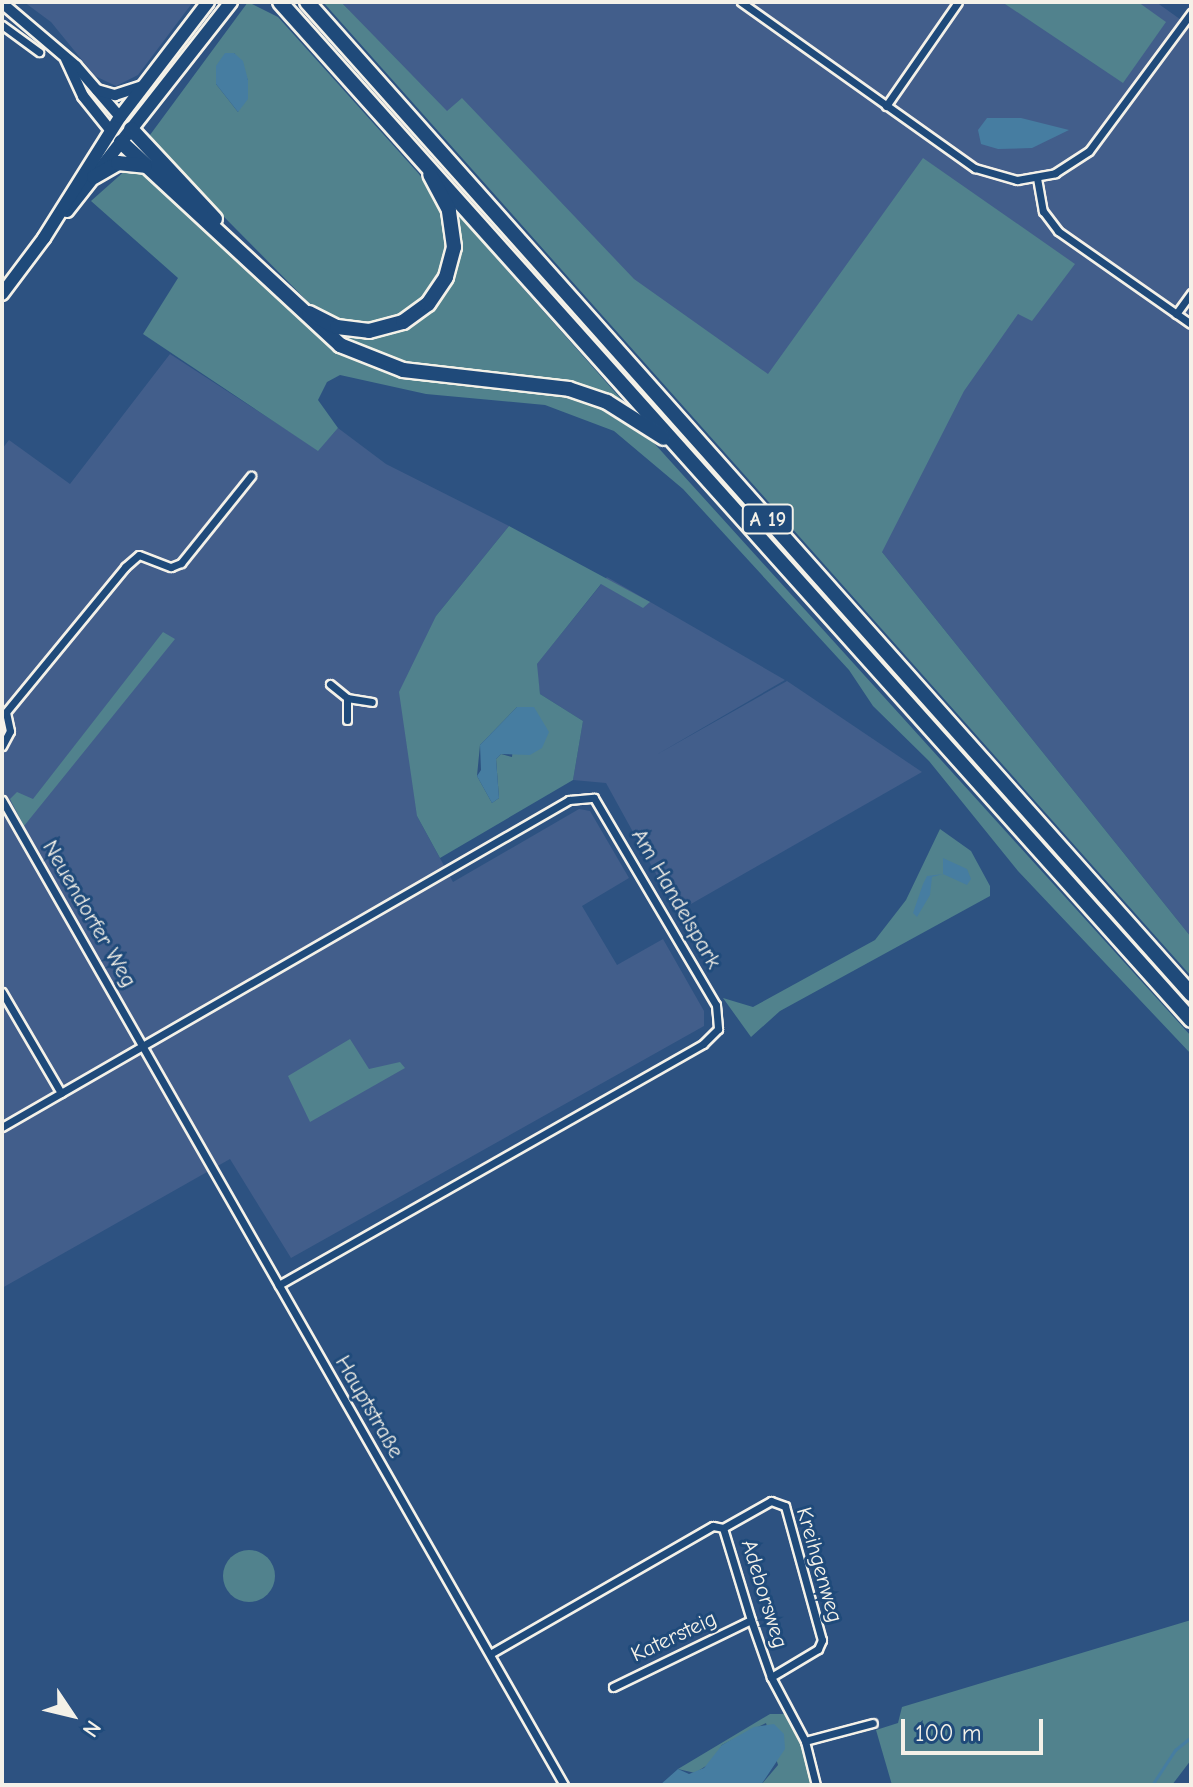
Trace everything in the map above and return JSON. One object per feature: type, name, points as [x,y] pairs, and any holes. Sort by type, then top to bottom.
[{"type":"highway","name":"A 19","points":[[280,2],[1191,1020]]},
{"type":"highway","name":"A 19","points":[[307,2],[1191,994]]},
{"type":"highway","points":[[131,129],[310,314],[355,330],[403,322],[428,304],[446,277],[453,228],[423,160]]},
{"type":"highway","points":[[116,137],[340,345],[403,370],[569,389],[607,402],[678,447]]},
{"type":"highway","points":[[94,177],[118,163],[147,167]]},
{"type":"main road","points":[[56,221],[94,177],[116,137],[120,117],[208,2]]},
{"type":"main road","points":[[2,294],[116,137],[131,129],[231,2]]},
{"type":"main road","points":[[120,117],[131,129]]},
{"type":"street","points":[[741,2],[985,173],[1037,178],[1069,167],[1089,151],[1191,13]]},
{"type":"street","points":[[886,106],[958,2]]},
{"type":"street","points":[[2,3],[66,59],[120,117]]},
{"type":"street","points":[[2,25],[39,52]]},
{"type":"street","points":[[66,59],[83,96],[116,137]]},
{"type":"street","points":[[95,90],[115,95],[144,86]]},
{"type":"street","points":[[1037,178],[1043,211],[1058,231],[1191,324]]},
{"type":"street","points":[[1176,314],[1191,293]]},
{"type":"street","points":[[2,746],[10,731],[6,712],[125,567],[139,555],[171,567],[181,563],[251,476]]},
{"type":"street","points":[[330,684],[347,698],[372,702]]},
{"type":"street","points":[[347,698],[347,720]]},
{"type":"street","name":"Am Handelspark","points":[[2,1127],[582,796],[599,802],[716,1005],[718,1029],[703,1044],[279,1285]]},
{"type":"street","name":"Neuendorfer Weg","points":[[2,800],[144,1045]]},
{"type":"street","points":[[2,992],[61,1093]]},
{"type":"street","name":"Hauptstraße","points":[[144,1045],[564,1785]]},
{"type":"street","name":"Kreihgenweg","points":[[723,1528],[771,1501],[785,1506],[822,1640],[818,1649],[771,1677]]},
{"type":"street","name":"Adeborsweg","points":[[490,1654],[713,1526],[723,1528],[771,1677],[805,1741],[816,1785]]},
{"type":"street","name":"Katersteig","points":[[613,1687],[751,1620]]},
{"type":"street","points":[[805,1741],[873,1723]]},
{"type":"shaded area","points":[[24,2],[193,2],[138,75],[116,86],[95,76],[51,22]]},
{"type":"shaded area","points":[[341,2],[1156,2],[1191,27],[1191,937],[882,552],[832,530]]},
{"type":"shaded area","points":[[225,53],[234,53],[243,61],[248,80],[248,99],[238,112],[216,84],[216,66]]},
{"type":"shaded area","points":[[987,118],[1021,118],[1069,130],[1032,148],[998,149],[981,144],[978,130]]},
{"type":"shaded area","points":[[170,354],[318,450],[338,428],[386,464],[509,526],[436,616],[417,816],[453,882],[579,809],[590,811],[629,878],[582,906],[617,965],[663,939],[704,1011],[704,1026],[291,1258],[230,1159],[2,1288],[2,449],[9,440],[70,484]]},
{"type":"shaded area","points":[[607,577],[785,680],[656,755],[787,681],[922,772],[677,912],[606,783],[573,780],[583,721],[540,694],[536,665]]},
{"type":"shaded area","points":[[517,707],[534,707],[549,732],[542,748],[530,755],[501,754],[496,759],[499,798],[492,803],[477,776],[481,770],[480,745]]},
{"type":"shaded area","points":[[943,858],[967,869],[971,879],[967,885],[943,874]]},
{"type":"shaded area","points":[[943,874],[932,877],[930,895],[917,917],[913,913],[927,876]]},
{"type":"shaded area","points":[[774,1724],[784,1734],[785,1749],[761,1785],[660,1785],[678,1769],[689,1774],[704,1768],[722,1745],[754,1727]]},
{"type":"green space","points":[[248,2],[278,17],[419,174],[446,215],[449,242],[439,282],[417,308],[389,323],[358,326],[321,315],[147,139]],"holes":[[[234,53],[248,80],[238,112],[216,84]]]},
{"type":"green space","points":[[323,2],[341,2],[447,111],[462,98],[634,279],[768,374],[923,158],[1075,264],[1032,321],[1018,314],[964,391],[882,552],[1191,937],[1191,976]]},
{"type":"green space","points":[[1002,2],[1138,2],[1166,22],[1123,83]]},
{"type":"green space","points":[[127,169],[139,169],[168,189],[307,327],[349,355],[413,376],[524,386],[598,403],[644,432],[1191,1036],[1191,1054],[1018,871],[929,761],[873,706],[849,670],[683,489],[614,431],[545,405],[426,394],[340,375],[327,382],[318,400],[338,428],[318,451],[143,334],[178,278],[91,201]]},
{"type":"green space","points":[[453,209],[637,417],[565,383],[424,369],[363,352],[328,328],[371,335],[443,294]]},
{"type":"green space","points":[[509,526],[650,602],[643,608],[601,584],[537,664],[540,694],[583,721],[573,780],[440,858],[417,816],[399,692],[436,616]],"holes":[[[517,707],[512,757],[501,754],[496,759],[499,798],[492,803],[477,776],[480,745]]]},
{"type":"green space","points":[[163,632],[175,639],[24,826],[10,799],[17,792],[33,799]]},
{"type":"green space","points":[[940,829],[971,851],[990,886],[990,896],[780,1011],[751,1037],[723,998],[753,1007],[875,940],[906,900]]},
{"type":"green space","points":[[350,1039],[369,1069],[400,1062],[405,1068],[310,1122],[288,1076]]},
{"type":"green space","points":[[249,1550],[267,1558],[275,1576],[267,1594],[249,1602],[231,1594],[223,1576],[231,1558]]},
{"type":"green space","points":[[1191,1620],[1191,1760],[1172,1785],[892,1785],[876,1730],[898,1723],[902,1707]]},
{"type":"green space","points":[[770,1714],[786,1714],[801,1743],[813,1785],[761,1785],[778,1765],[766,1723],[722,1745],[712,1762],[695,1773],[678,1769]]},
{"type":"waterway","points":[[1152,1785],[1175,1750],[1191,1737]]}]
